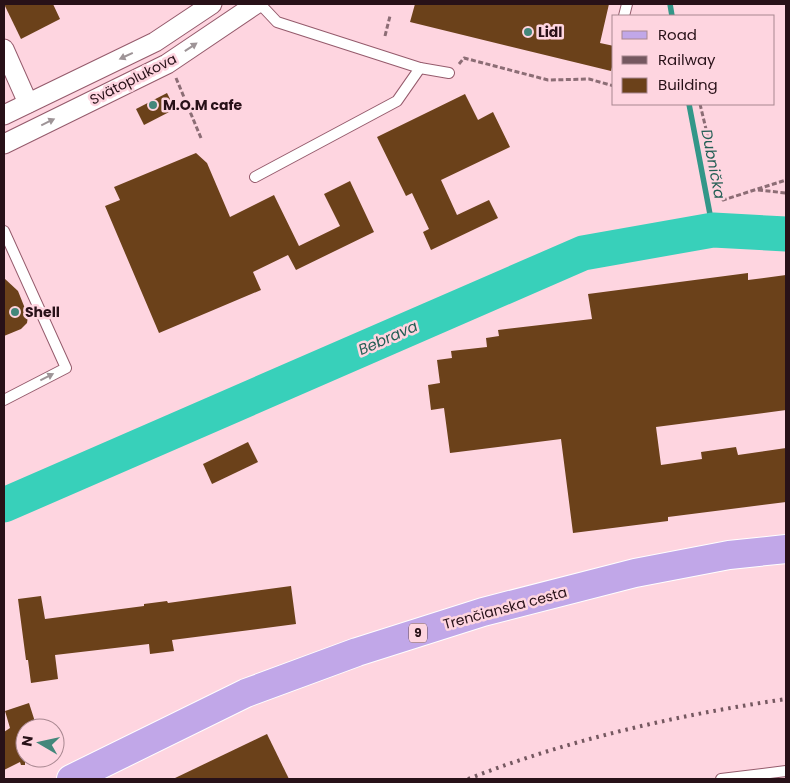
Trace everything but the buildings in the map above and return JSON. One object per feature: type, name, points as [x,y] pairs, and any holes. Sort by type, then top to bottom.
[{"type":"main road","name":"Trenčianska cesta","points":[[71,779],[246,693],[384,644],[483,612],[635,573],[728,555],[786,549]]},
{"type":"street","name":"Svätoplukova","points":[[4,114],[155,42],[212,4]]},
{"type":"street","name":"Svätoplukova","points":[[4,144],[167,64],[256,4]]},
{"type":"street","points":[[4,49],[28,103]]},
{"type":"lane","points":[[260,4],[277,22],[420,68],[449,73]]},
{"type":"lane","points":[[255,178],[397,101],[420,68]]},
{"type":"lane","points":[[4,231],[66,368],[4,400]]},
{"type":"lane","points":[[722,779],[786,771]]},
{"type":"path","points":[[385,36],[390,16]]},
{"type":"path","points":[[449,73],[464,58],[548,80],[589,79],[612,85]]},
{"type":"path","points":[[174,73],[201,138]]},
{"type":"path","points":[[700,105],[723,200],[786,180]]},
{"type":"path","points":[[755,190],[786,193]]},
{"type":"waterway","name":"Dubnička","points":[[670,4],[672,15]]},
{"type":"waterway","name":"Dubnička","points":[[689,105],[713,230]]},
{"type":"waterway","name":"Bebrava","points":[[4,505],[583,253],[713,230],[786,234]]},
{"type":"railway","points":[[468,779],[585,740],[665,721],[786,699]]},
{"type":"place","name":"Lidl","points":[[528,32]]},
{"type":"place","name":"M.O.M cafe","points":[[153,105]]},
{"type":"place","name":"Shell","points":[[15,312]]}]
